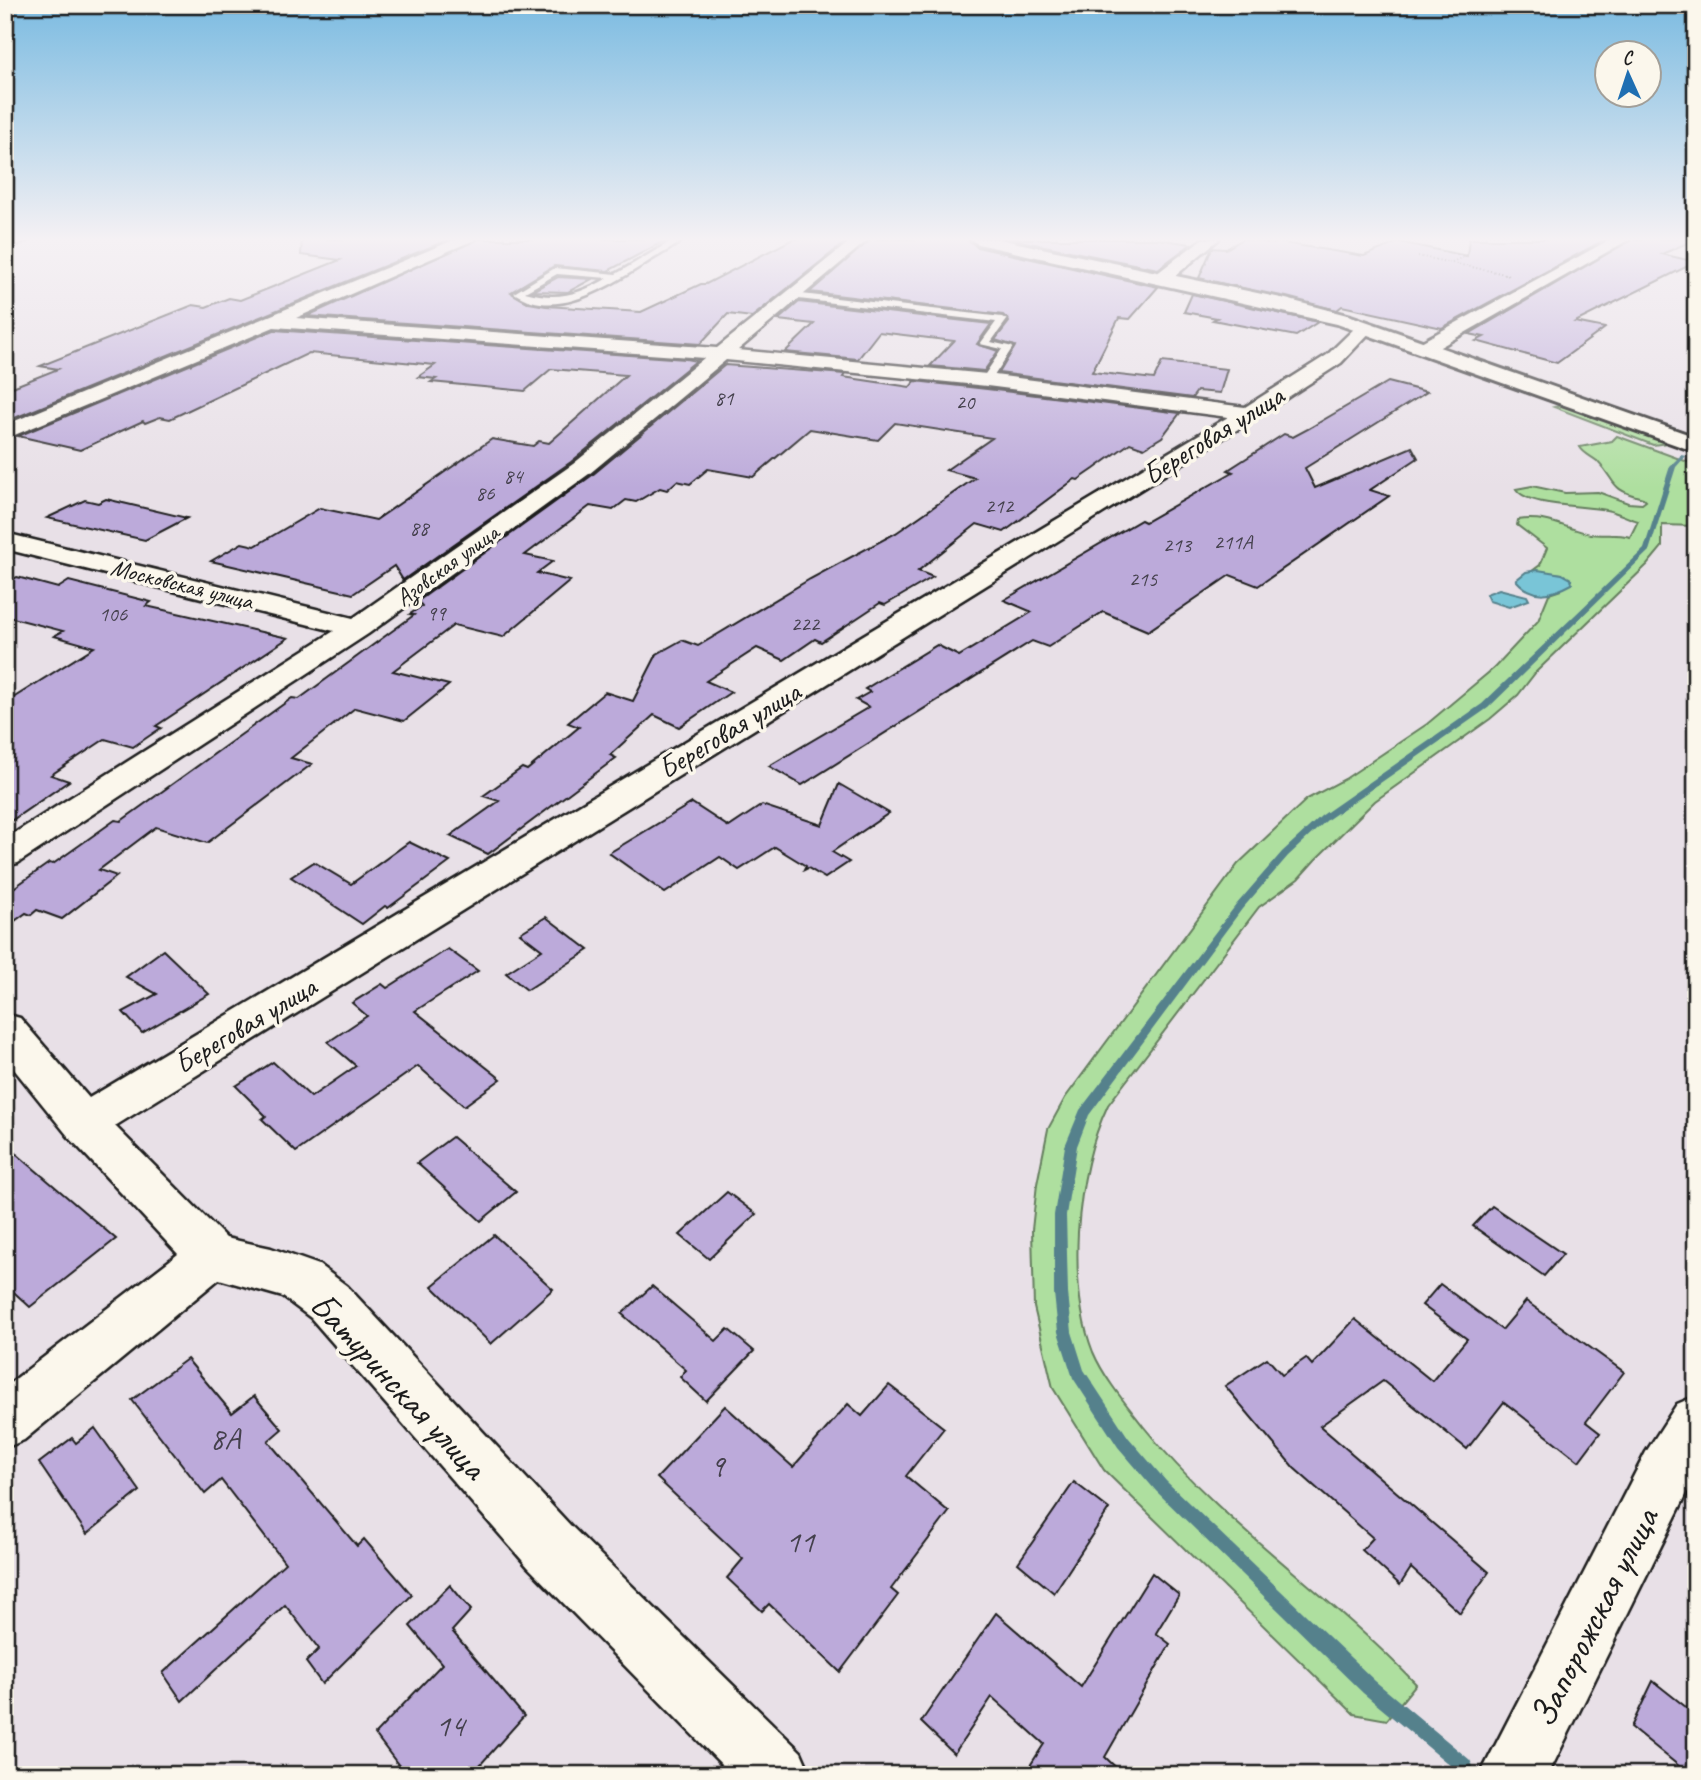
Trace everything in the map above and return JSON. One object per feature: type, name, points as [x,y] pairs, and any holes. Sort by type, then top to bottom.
[{"type":"street","points":[[5,433],[267,322]]},
{"type":"street","points":[[283,322],[723,354],[986,380],[1249,414]]},
{"type":"street","name":"Азовская улица","points":[[5,855],[358,628],[581,469],[762,322]]},
{"type":"street","points":[[1349,322],[1426,347],[1696,445]]},
{"type":"street","points":[[1426,347],[1471,322]]},
{"type":"street","name":"Береговая улица","points":[[84,1123],[1249,414],[1334,359],[1366,327]]},
{"type":"street","name":"Московская улица","points":[[5,541],[358,628]]},
{"type":"street","points":[[5,1029],[84,1123],[212,1256],[5,1421]]},
{"type":"street","name":"Батуринская улица","points":[[212,1256],[271,1270],[301,1281],[329,1302],[549,1546],[778,1775]]},
{"type":"street","name":"Запорожская улица","points":[[1513,1775],[1666,1472],[1696,1423]]},
{"type":"lane","points":[[986,380],[1008,347],[985,344],[1001,322]]},
{"type":"green space","points":[[1563,405],[1667,443],[1653,445],[1554,407]]},
{"type":"green space","points":[[1617,436],[1696,465],[1696,526],[1662,525],[1662,547],[1647,565],[1536,672],[1518,695],[1490,719],[1375,801],[1298,879],[1259,907],[1108,1105],[1087,1167],[1081,1199],[1077,1263],[1081,1308],[1093,1352],[1116,1391],[1174,1462],[1241,1527],[1348,1619],[1416,1684],[1387,1720],[1354,1714],[1104,1470],[1053,1388],[1034,1307],[1032,1230],[1037,1184],[1048,1129],[1065,1098],[1238,864],[1307,799],[1345,779],[1427,724],[1494,668],[1538,621],[1549,594],[1561,590],[1562,574],[1532,571],[1540,565],[1547,548],[1517,525],[1518,520],[1537,519],[1590,534],[1630,537],[1638,521],[1606,510],[1532,499],[1516,489],[1532,486],[1565,493],[1598,492],[1628,503],[1642,504],[1646,501],[1643,498],[1618,488],[1604,468],[1580,447],[1612,441]]},
{"type":"water","points":[[1538,570],[1562,574],[1571,579],[1572,584],[1543,594],[1529,591],[1516,580],[1526,572]]},
{"type":"water","points":[[1499,589],[1527,596],[1529,600],[1509,607],[1489,601],[1486,594]]},
{"type":"building","points":[[150,322],[248,322],[5,422],[5,390],[58,369],[40,366]]},
{"type":"building","points":[[392,322],[720,322],[700,344]]},
{"type":"building","points":[[797,322],[991,324],[977,344],[998,351],[984,371],[930,366],[954,341],[879,332],[858,359],[785,352],[814,324]]},
{"type":"building","points":[[1009,322],[1117,322],[1092,372],[1154,379],[1162,362],[1227,369],[1220,393],[1197,391],[1192,398],[999,373],[1015,346],[995,340]]},
{"type":"building","points":[[1224,322],[1318,322],[1296,336]]},
{"type":"building","points":[[1415,322],[1453,322],[1442,328]]},
{"type":"building","points":[[1489,322],[1575,322],[1605,328],[1557,363],[1476,341],[1484,337],[1469,334]]},
{"type":"building","points":[[274,330],[696,361],[571,462],[403,580],[394,566],[353,594],[211,561],[242,543],[255,546],[320,508],[376,520],[492,439],[533,446],[539,441],[549,443],[626,375],[551,369],[525,391],[431,382],[436,379],[418,377],[435,365],[309,353],[170,419],[160,417],[145,423],[143,421],[80,450],[18,436]]},
{"type":"building","points":[[725,365],[845,374],[843,377],[910,387],[915,381],[1180,413],[1162,437],[1144,448],[1130,443],[1078,480],[1075,479],[1004,532],[977,524],[918,571],[933,577],[885,605],[880,603],[821,642],[815,639],[784,660],[757,648],[706,681],[731,692],[679,727],[654,715],[610,755],[616,758],[488,854],[450,836],[499,801],[483,796],[522,768],[527,770],[579,727],[568,723],[605,692],[633,701],[657,654],[682,640],[698,646],[810,579],[896,533],[975,478],[946,470],[992,438],[895,423],[878,440],[810,429],[753,477],[708,469],[690,484],[677,481],[667,490],[660,488],[636,502],[626,500],[613,510],[590,506],[525,555],[553,561],[537,573],[570,581],[503,637],[454,625],[393,671],[449,685],[404,721],[355,708],[291,758],[312,764],[207,843],[156,827],[99,870],[117,876],[62,919],[37,910],[31,915],[26,913],[5,928],[5,894],[115,820],[121,821],[292,698],[299,699],[414,615],[410,614],[422,606],[418,601],[591,476]]},
{"type":"building","points":[[1388,382],[1427,392],[1305,468],[1315,488],[1412,447],[1418,458],[1370,490],[1389,496],[1258,586],[1230,575],[1148,631],[1103,612],[1048,647],[1032,641],[802,785],[769,766],[869,707],[856,700],[870,692],[865,689],[937,645],[959,656],[1032,612],[1004,600],[1141,520],[1145,522],[1233,472],[1228,470],[1284,434],[1293,437]]},
{"type":"building","points":[[106,499],[187,518],[145,540],[47,518],[85,500],[98,503]]},
{"type":"building","points":[[17,577],[58,588],[69,581],[151,602],[146,606],[288,638],[156,726],[161,728],[133,747],[105,739],[51,775],[69,781],[5,825],[5,703],[94,647],[54,636],[63,631],[5,616],[5,583]]},
{"type":"building","points":[[839,784],[889,813],[832,852],[849,862],[825,878],[808,868],[804,870],[806,866],[775,847],[739,870],[720,857],[665,893],[609,853],[692,803],[729,827],[762,805],[822,825]]},
{"type":"building","points":[[409,842],[450,862],[362,924],[291,877],[314,862],[351,884]]},
{"type":"building","points":[[546,917],[589,950],[527,990],[506,973],[542,950],[520,933]]},
{"type":"building","points":[[448,949],[478,971],[415,1011],[501,1079],[464,1106],[418,1066],[296,1152],[262,1119],[266,1116],[236,1086],[273,1062],[311,1097],[356,1066],[328,1042],[367,1016],[352,1003],[382,984],[387,988]]},
{"type":"building","points":[[163,950],[209,994],[142,1033],[123,1012],[157,994],[126,977]]},
{"type":"building","points":[[452,1137],[516,1192],[481,1221],[417,1163]]},
{"type":"building","points":[[5,1144],[116,1239],[30,1307],[5,1284]]},
{"type":"building","points":[[727,1192],[756,1214],[709,1259],[680,1235]]},
{"type":"building","points":[[1492,1206],[1563,1254],[1544,1276],[1473,1226]]},
{"type":"building","points":[[494,1235],[553,1289],[491,1344],[432,1286]]},
{"type":"building","points":[[1440,1284],[1502,1330],[1526,1301],[1624,1372],[1586,1422],[1600,1433],[1579,1461],[1504,1402],[1467,1449],[1383,1381],[1320,1426],[1489,1572],[1460,1613],[1411,1568],[1400,1585],[1362,1550],[1373,1538],[1294,1468],[1225,1386],[1267,1358],[1282,1375],[1306,1358],[1312,1365],[1355,1319],[1432,1381],[1467,1339],[1422,1305]]},
{"type":"building","points":[[652,1286],[716,1341],[728,1329],[754,1351],[706,1401],[680,1377],[686,1370],[622,1314]]},
{"type":"building","points":[[187,1359],[232,1413],[254,1396],[282,1429],[268,1441],[357,1546],[364,1539],[412,1595],[322,1684],[306,1662],[319,1649],[285,1605],[182,1701],[163,1673],[285,1563],[221,1480],[205,1494],[132,1400]]},
{"type":"building","points":[[889,1385],[944,1428],[906,1476],[949,1512],[891,1589],[898,1595],[840,1672],[769,1604],[762,1611],[727,1578],[743,1559],[657,1478],[725,1406],[793,1467],[848,1404],[862,1416]]},
{"type":"building","points":[[95,1428],[140,1491],[87,1534],[39,1463],[72,1438],[76,1443]]},
{"type":"building","points":[[1074,1482],[1109,1509],[1054,1593],[1018,1563]]},
{"type":"building","points":[[1152,1573],[1179,1595],[1156,1633],[1170,1644],[1105,1757],[1124,1775],[1024,1775],[1044,1744],[992,1697],[954,1754],[921,1722],[996,1613],[1081,1687]]},
{"type":"building","points":[[450,1585],[471,1610],[452,1631],[524,1716],[471,1775],[406,1775],[375,1734],[442,1664],[410,1626]]},
{"type":"building","points":[[1653,1681],[1696,1715],[1696,1775],[1690,1775],[1631,1727]]},
{"type":"waterway","points":[[1464,1766],[1369,1687],[1161,1486],[1123,1442],[1078,1373],[1065,1332],[1061,1293],[1060,1215],[1071,1146],[1084,1113],[1239,907],[1285,854],[1324,818],[1485,706],[1647,550],[1673,466],[1683,456]]}]
